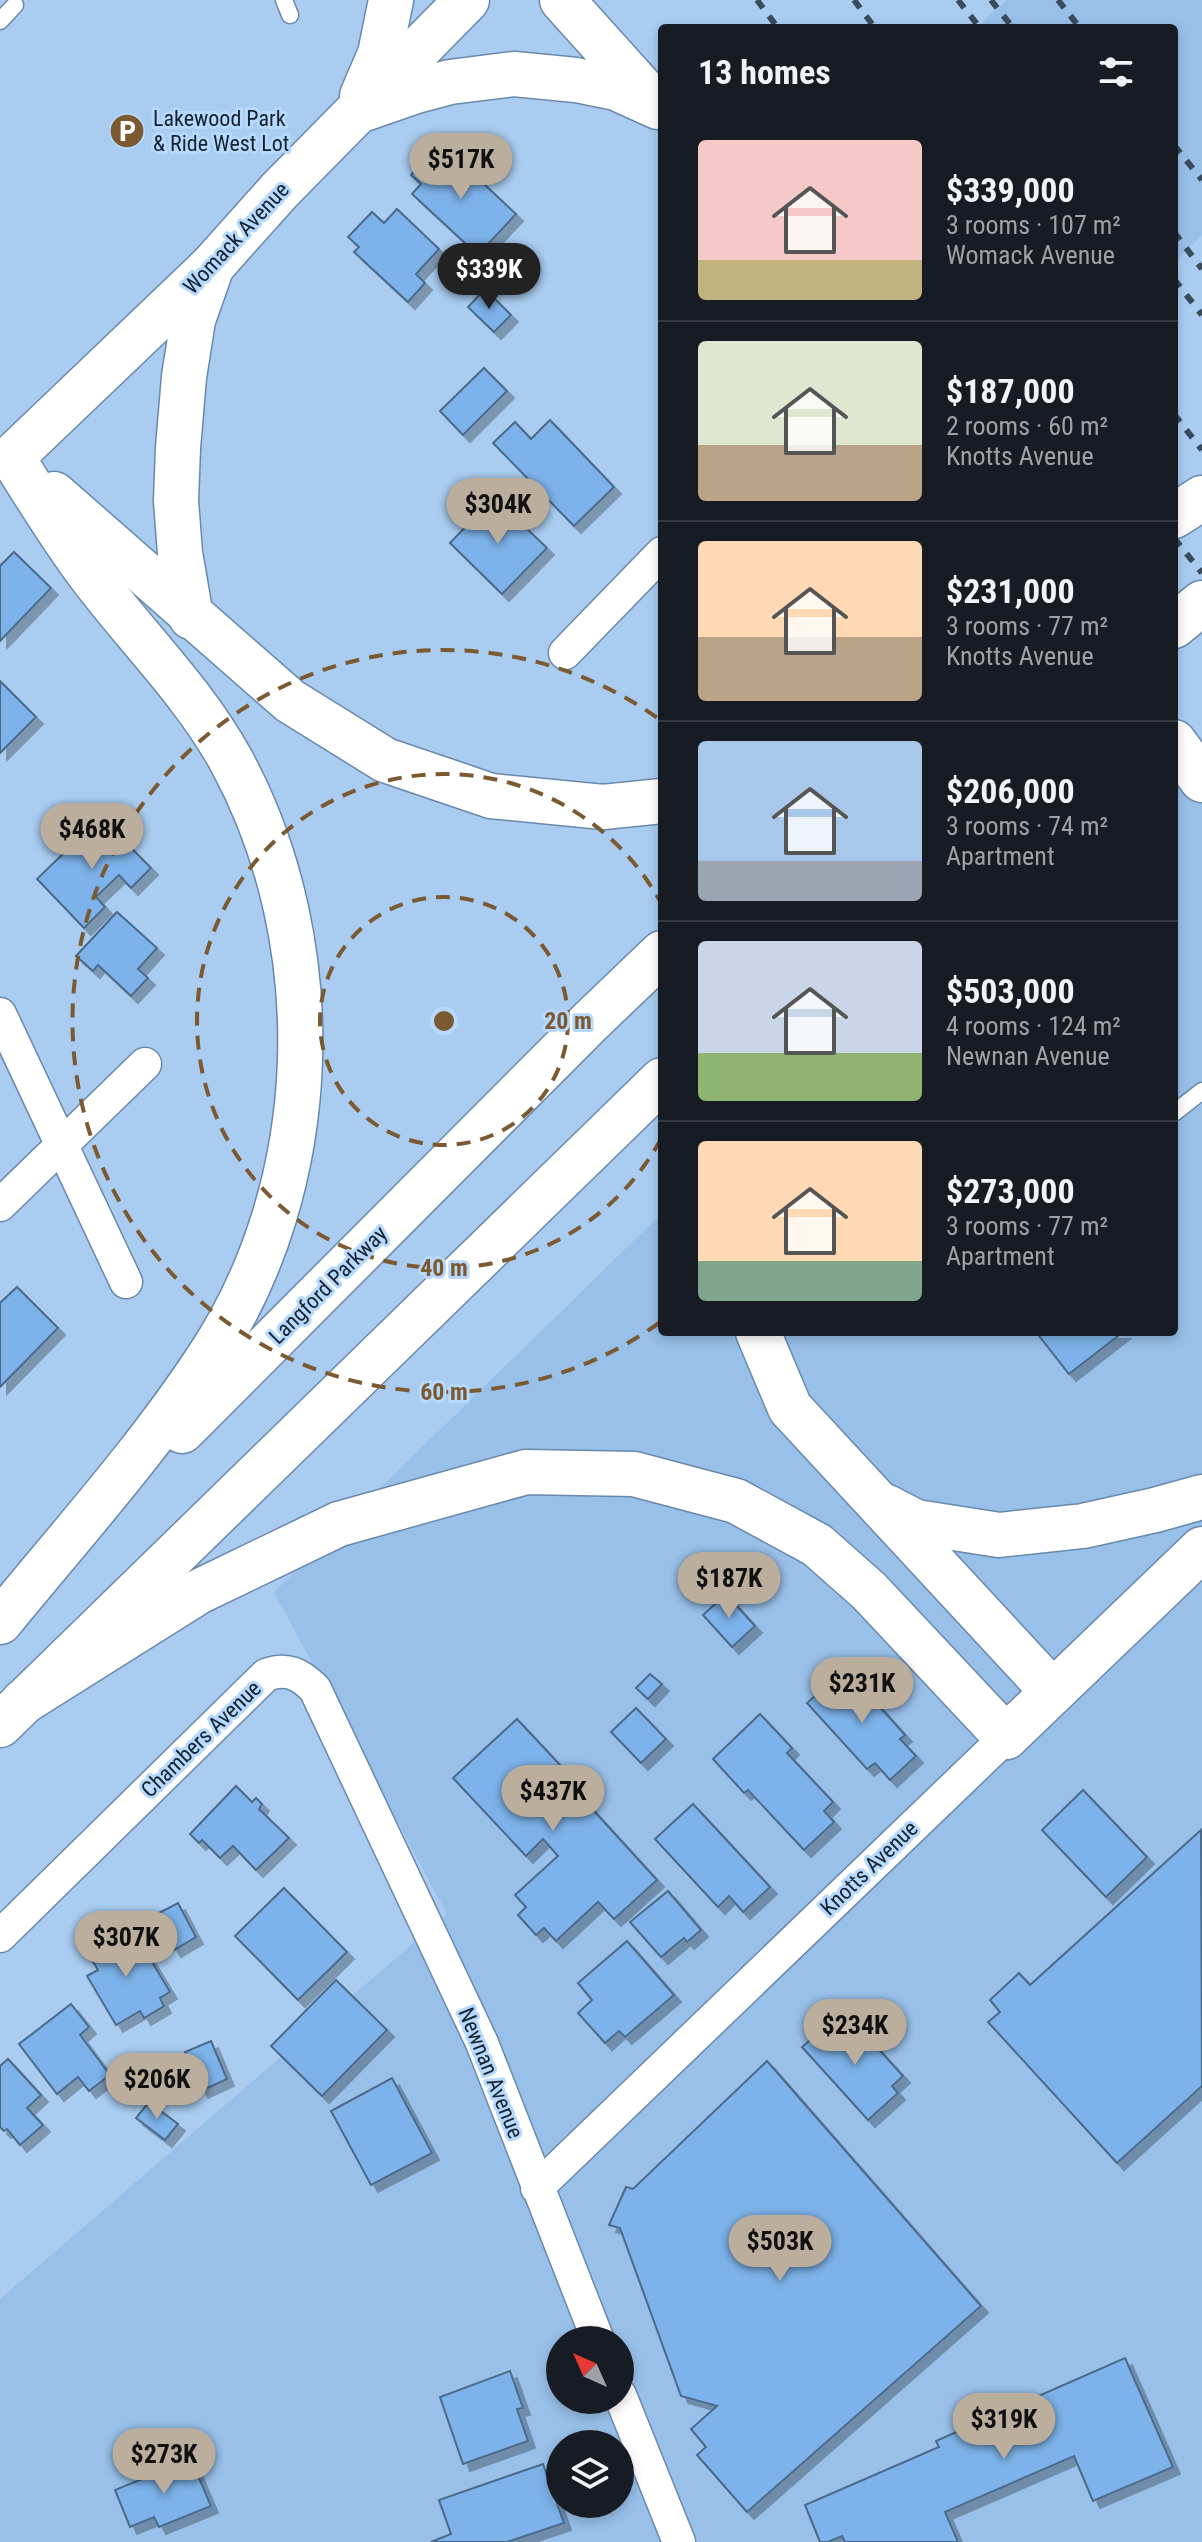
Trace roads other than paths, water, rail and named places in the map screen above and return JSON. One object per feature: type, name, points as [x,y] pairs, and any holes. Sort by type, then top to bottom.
[{"type":"main road","points":[[354,112],[380,54],[391,0]]},
{"type":"main road","name":"Womack Avenue","points":[[4,458],[212,266],[354,112],[467,0]]},
{"type":"main road","points":[[562,0],[658,107]]},
{"type":"main road","points":[[354,112],[450,82],[514,74],[576,80],[616,88],[658,108]]},
{"type":"main road","points":[[191,617],[180,553],[176,501],[178,448],[193,320],[212,266]]},
{"type":"main road","points":[[4,458],[290,701],[385,760],[491,796],[603,807],[658,801]]},
{"type":"main road","points":[[0,1623],[149,1440],[210,1357],[240,1302],[269,1232],[285,1178],[296,1108],[301,1046],[298,978],[276,866],[232,764],[204,716],[175,676],[90,576],[4,458]]},
{"type":"main road","points":[[1178,513],[1202,498]]},
{"type":"main road","points":[[1178,623],[1202,603]]},
{"type":"main road","points":[[1178,747],[1202,780]]},
{"type":"main road","name":"Langford Parkway","points":[[0,1623],[186,1427],[658,957]]},
{"type":"main road","points":[[12,1714],[658,1084]]},
{"type":"main road","points":[[760,1336],[790,1408],[1053,1692]]},
{"type":"main road","points":[[12,1714],[198,1592],[339,1524],[526,1472],[634,1474],[736,1501],[817,1545],[869,1591],[1006,1737]]},
{"type":"main road","points":[[878,1503],[916,1522],[999,1535],[1083,1526],[1202,1497]]},
{"type":"main road","name":"Knotts Avenue","points":[[1006,1737],[1202,1549]]},
{"type":"street","points":[[565,653],[658,557]]},
{"type":"street","points":[[0,1014],[126,1282]]},
{"type":"street","points":[[0,1205],[145,1064]]},
{"type":"street","name":"Chambers Avenue","points":[[0,1936],[266,1675],[280,1670],[296,1673],[315,1689],[373,1812]]},
{"type":"street","name":"Knotts Avenue","points":[[537,2188],[1006,1737]]},
{"type":"street","name":"Newnan Avenue","points":[[373,1812],[482,2043],[592,2326]]},
{"type":"street","points":[[628,2414],[679,2542]]},
{"type":"lane","points":[[0,21],[15,5]]},
{"type":"lane","points":[[1178,1110],[1202,1091]]},
{"type":"railway","points":[[757,0],[775,24]]},
{"type":"railway","points":[[854,0],[872,24]]},
{"type":"railway","points":[[958,0],[977,24]]},
{"type":"railway","points":[[991,0],[1010,24]]},
{"type":"railway","points":[[1058,0],[1077,24]]},
{"type":"railway","points":[[1178,150],[1202,180]]},
{"type":"railway","points":[[1178,237],[1202,269]]},
{"type":"railway","points":[[1178,284],[1202,315]]},
{"type":"railway","points":[[1178,419],[1202,450]]},
{"type":"railway","points":[[1178,543],[1202,573]]},
{"type":"place","name":"Lakewood Park & Ride West Lot","points":[[127,131]]}]
